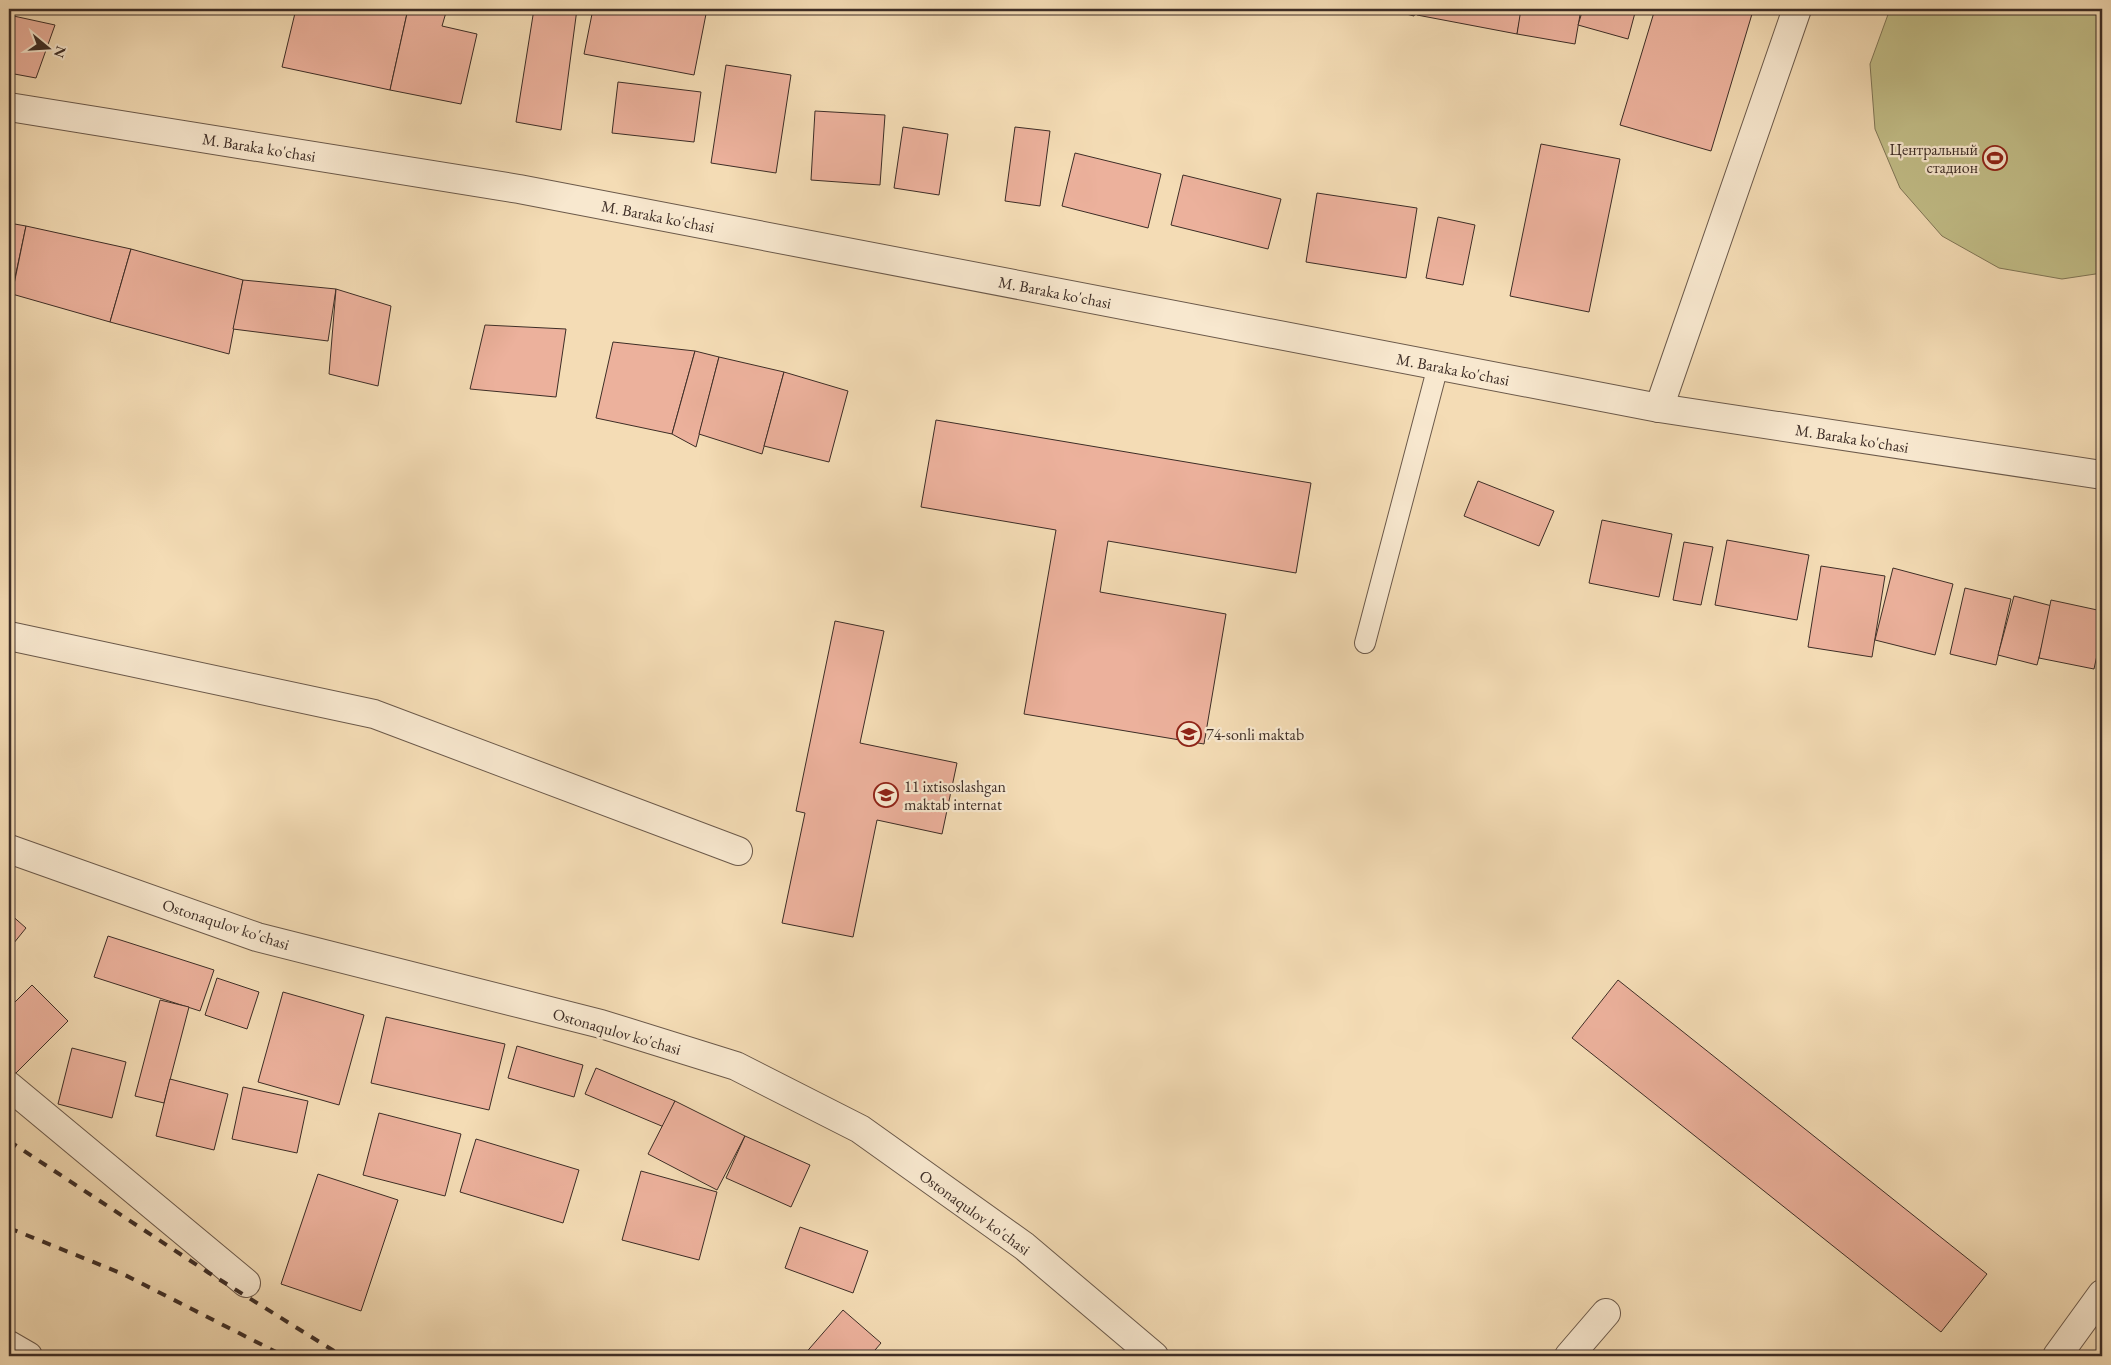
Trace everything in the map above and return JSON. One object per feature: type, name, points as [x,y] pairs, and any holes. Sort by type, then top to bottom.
[{"type":"street","points":[[1659,408],[1797,9]]},
{"type":"street","name":"M. Baraka ko'chasi","points":[[9,107],[519,189],[1659,408],[2102,475]]},
{"type":"street","points":[[9,636],[374,714],[738,851]]},
{"type":"street","name":"Ostonaqulov ko'chasi","points":[[9,849],[257,937],[601,1024],[736,1066],[860,1129],[1024,1246],[1154,1356]]},
{"type":"street","points":[[9,1086],[246,1283]]},
{"type":"street","points":[[2057,1356],[2102,1294]]},
{"type":"street","points":[[1569,1356],[1606,1313]]},
{"type":"street","points":[[9,1345],[28,1356]]},
{"type":"lane","points":[[1365,642],[1438,366]]},
{"type":"shaded area","name":"Центральный стадион","points":[[1890,9],[2102,9],[2102,273],[2062,279],[1999,268],[1942,236],[1900,188],[1875,129],[1870,64]]},
{"type":"building","points":[[296,9],[408,9],[390,90],[282,67]]},
{"type":"building","points":[[408,9],[447,9],[442,26],[477,34],[461,104],[390,90]]},
{"type":"building","points":[[534,9],[577,9],[561,130],[516,122]]},
{"type":"building","points":[[593,9],[707,9],[694,75],[584,54]]},
{"type":"building","points":[[1387,9],[1416,9],[1414,16]]},
{"type":"building","points":[[1418,9],[1522,9],[1517,34],[1417,15]]},
{"type":"building","points":[[1521,9],[1581,9],[1575,44],[1517,34]]},
{"type":"building","points":[[1583,9],[1636,9],[1628,39],[1578,25]]},
{"type":"building","points":[[1655,9],[1735,9],[1752,14],[1711,151],[1620,125]]},
{"type":"building","points":[[9,15],[55,25],[36,78],[9,73]]},
{"type":"building","points":[[726,65],[791,75],[776,173],[711,163]]},
{"type":"building","points":[[618,82],[701,92],[694,142],[612,133]]},
{"type":"building","points":[[815,111],[885,115],[880,185],[811,180]]},
{"type":"building","points":[[903,127],[948,134],[939,195],[894,188]]},
{"type":"building","points":[[1015,127],[1050,131],[1040,206],[1005,201]]},
{"type":"building","points":[[1541,144],[1620,159],[1589,312],[1510,296]]},
{"type":"building","points":[[1075,153],[1161,174],[1148,228],[1062,206]]},
{"type":"building","points":[[1183,175],[1281,199],[1268,249],[1171,225]]},
{"type":"building","points":[[1317,193],[1417,208],[1406,278],[1306,262]]},
{"type":"building","points":[[1438,217],[1475,225],[1463,285],[1426,278]]},
{"type":"building","points":[[9,223],[26,226],[9,306]]},
{"type":"building","points":[[26,226],[131,249],[110,322],[12,294]]},
{"type":"building","points":[[131,249],[243,280],[229,354],[110,322]]},
{"type":"building","points":[[243,280],[336,289],[328,341],[233,329]]},
{"type":"building","points":[[336,289],[391,306],[378,386],[329,374]]},
{"type":"building","points":[[485,325],[566,329],[556,397],[470,389]]},
{"type":"building","points":[[613,342],[695,351],[672,434],[596,418]]},
{"type":"building","points":[[695,351],[719,357],[696,447],[672,434]]},
{"type":"building","points":[[719,357],[784,372],[762,454],[699,434]]},
{"type":"building","points":[[784,372],[848,391],[829,462],[764,446]]},
{"type":"building","points":[[936,420],[1311,483],[1296,573],[1108,541],[1100,592],[1226,614],[1204,744],[1024,714],[1056,530],[921,507]]},
{"type":"building","points":[[1478,481],[1554,511],[1539,546],[1464,516]]},
{"type":"building","points":[[1602,520],[1672,534],[1659,597],[1589,583]]},
{"type":"building","points":[[1727,540],[1809,555],[1797,620],[1715,605]]},
{"type":"building","points":[[1684,542],[1713,547],[1701,605],[1673,600]]},
{"type":"building","points":[[1821,566],[1885,576],[1872,657],[1808,647]]},
{"type":"building","points":[[1893,568],[1953,584],[1935,655],[1875,640]]},
{"type":"building","points":[[1965,588],[2011,599],[1996,665],[1950,654]]},
{"type":"building","points":[[2014,596],[2052,606],[2037,665],[1998,655]]},
{"type":"building","points":[[2051,600],[2102,611],[2102,632],[2094,669],[2039,658]]},
{"type":"building","points":[[835,621],[884,631],[860,743],[957,763],[942,834],[877,820],[853,937],[782,923],[805,813],[796,811]]},
{"type":"building","points":[[9,913],[26,928],[9,949]]},
{"type":"building","points":[[108,936],[214,970],[200,1011],[94,977]]},
{"type":"building","points":[[217,978],[259,992],[247,1029],[205,1015]]},
{"type":"building","points":[[1618,980],[1987,1274],[1941,1332],[1572,1038]]},
{"type":"building","points":[[32,985],[68,1021],[12,1077],[9,1073],[9,1008]]},
{"type":"building","points":[[283,992],[364,1015],[339,1105],[258,1082]]},
{"type":"building","points":[[160,1000],[189,1007],[164,1103],[135,1096]]},
{"type":"building","points":[[386,1017],[505,1044],[489,1110],[371,1083]]},
{"type":"building","points":[[517,1046],[583,1065],[574,1097],[508,1078]]},
{"type":"building","points":[[72,1048],[126,1062],[112,1118],[58,1104]]},
{"type":"building","points":[[596,1068],[675,1101],[664,1127],[585,1094]]},
{"type":"building","points":[[170,1079],[228,1094],[214,1150],[156,1136]]},
{"type":"building","points":[[243,1087],[308,1101],[297,1153],[232,1139]]},
{"type":"building","points":[[675,1101],[745,1136],[717,1190],[648,1154]]},
{"type":"building","points":[[379,1113],[461,1134],[445,1196],[363,1175]]},
{"type":"building","points":[[745,1136],[810,1165],[791,1207],[726,1178]]},
{"type":"building","points":[[476,1139],[579,1170],[563,1223],[460,1192]]},
{"type":"building","points":[[641,1171],[717,1192],[699,1260],[622,1240]]},
{"type":"building","points":[[318,1174],[398,1200],[361,1311],[281,1284]]},
{"type":"building","points":[[800,1227],[868,1251],[853,1293],[785,1268]]},
{"type":"building","points":[[843,1310],[881,1343],[870,1356],[803,1356]]},
{"type":"railway","points":[[9,1141],[209,1273],[342,1356]]},
{"type":"railway","points":[[9,1228],[123,1274],[284,1356]]},
{"type":"place","name":"Центральный стадион","points":[[1995,158]]},
{"type":"place","name":"74-sonli maktab","points":[[1189,734]]},
{"type":"place","name":"11 ixtisoslashgan maktab internat","points":[[886,795]]}]
